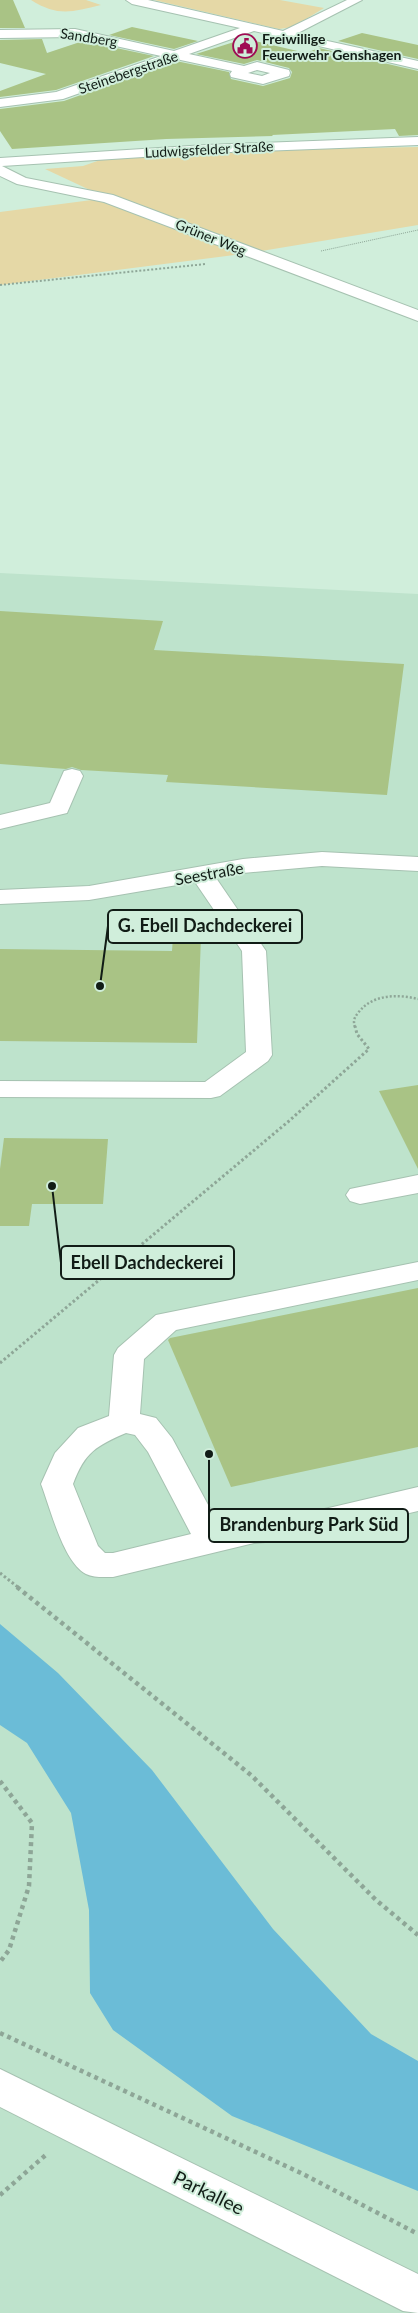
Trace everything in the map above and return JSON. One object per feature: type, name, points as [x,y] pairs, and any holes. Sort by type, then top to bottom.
[{"type":"street","points":[[132,0],[418,65]]},
{"type":"street","points":[[284,35],[356,0]]},
{"type":"street","name":"Steinebergstraße","points":[[0,103],[58,96],[252,28]]},
{"type":"street","name":"Sandberg","points":[[0,34],[74,32],[244,70]]},
{"type":"street","name":"Ludwigsfelder Straße","points":[[0,162],[206,149],[418,141]]},
{"type":"street","name":"Grüner Weg","points":[[0,170],[22,181],[108,198],[418,316]]},
{"type":"street","points":[[0,822],[59,808],[72,776]]},
{"type":"street","name":"Seestraße","points":[[0,897],[89,893],[243,866],[322,859],[418,864]]},
{"type":"street","points":[[0,1089],[211,1090],[259,1055],[254,952],[201,873]]},
{"type":"street","points":[[360,1195],[418,1184]]},
{"type":"street","points":[[124,1422],[128,1355],[167,1322],[418,1271]]},
{"type":"street","points":[[211,1542],[161,1446],[145,1426],[124,1422],[89,1436],[66,1461],[57,1484],[84,1553],[97,1565],[113,1565],[254,1532],[298,1526],[418,1499]]},
{"type":"street","name":"Parkallee","points":[[0,2087],[418,2296]]},
{"type":"path","points":[[271,261],[418,230]]},
{"type":"path","points":[[0,285],[207,264],[250,252]]},
{"type":"path","points":[[0,1362],[289,1121],[369,1049],[357,1034],[353,1021],[365,1005],[382,998],[405,995],[418,999]]},
{"type":"path","points":[[0,1573],[252,1775],[376,1900],[418,1936]]},
{"type":"path","points":[[0,1781],[32,1824],[28,1886],[9,1950],[0,1962]]},
{"type":"path","points":[[0,2034],[303,2174],[418,2234]]},
{"type":"path","points":[[0,2195],[77,2127]]},
{"type":"shaded area","points":[[31,0],[86,0],[101,5],[65,12],[49,9]]},
{"type":"shaded area","points":[[154,0],[280,0],[324,8],[293,27],[279,29]]},
{"type":"shaded area","points":[[418,147],[418,225],[250,253],[0,285],[0,212],[107,198],[45,169],[83,166],[106,158],[206,151]]},
{"type":"shaded area","points":[[0,573],[418,594],[418,2313],[0,2313]]},
{"type":"water","points":[[0,1624],[58,1673],[152,1770],[273,1929],[371,2034],[418,2061],[418,2191],[232,2116],[113,2030],[90,1993],[89,1910],[71,1813],[27,1743],[0,1725]]},
{"type":"building","points":[[0,0],[13,0],[25,28],[0,28]]},
{"type":"building","points":[[132,27],[198,41],[174,49],[109,35]]},
{"type":"building","points":[[362,33],[418,45],[418,59],[338,41]]},
{"type":"building","points":[[42,39],[47,53],[83,41],[154,56],[56,90],[0,97],[0,91],[46,74],[0,63],[0,40]]},
{"type":"building","points":[[255,41],[306,53],[319,48],[418,71],[418,135],[399,136],[395,129],[273,136],[166,139],[12,149],[0,131],[0,109],[64,101],[176,61],[229,72],[231,79],[263,86],[290,78],[292,72],[289,68],[257,60],[244,64],[196,54],[234,42],[246,44]]},
{"type":"building","points":[[0,611],[163,621],[154,650],[404,664],[387,795],[166,782],[168,775],[81,770],[72,767],[66,769],[0,764]]},
{"type":"building","points":[[173,937],[201,937],[197,1043],[0,1041],[0,949],[172,951]]},
{"type":"building","points":[[418,1085],[418,1169],[379,1091]]},
{"type":"building","points":[[4,1138],[108,1139],[103,1204],[32,1204],[29,1226],[0,1226],[0,1169]]},
{"type":"building","points":[[418,1288],[418,1447],[231,1487],[168,1340],[170,1338]]},
{"type":"place","name":"Freiwillige Feuerwehr Genshagen","points":[[245,46]]},
{"type":"place","name":"G. Ebell Dachdeckerei","points":[[100,986]]},
{"type":"place","name":"Ebell Dachdeckerei","points":[[52,1186]]},
{"type":"place","name":"Brandenburg Park Süd","points":[[209,1454]]}]
